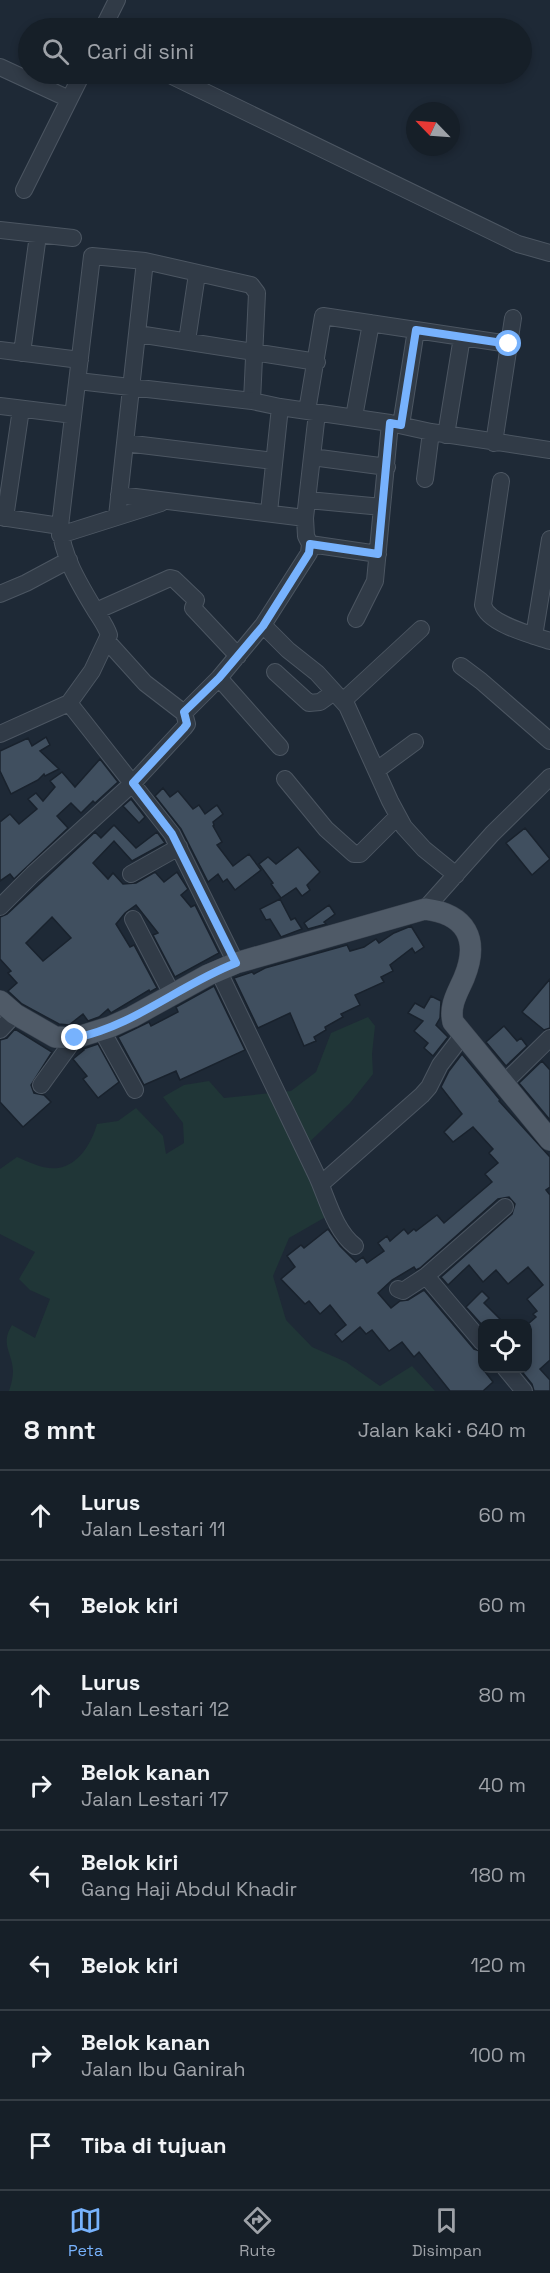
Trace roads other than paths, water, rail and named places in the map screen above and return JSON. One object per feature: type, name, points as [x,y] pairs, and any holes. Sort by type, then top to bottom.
[{"type":"main road","points":[[7,1007],[55,1037],[75,1038],[132,1017],[227,966],[425,909],[442,911],[454,917],[465,927],[471,952],[452,1009],[453,1022],[550,1140]]},
{"type":"street","points":[[109,18],[117,0]]},
{"type":"street","points":[[0,67],[18,75]]},
{"type":"street","points":[[37,84],[69,99]]},
{"type":"street","points":[[24,189],[77,84]]},
{"type":"street","points":[[189,84],[518,244],[550,253]]},
{"type":"street","points":[[0,230],[73,238]]},
{"type":"street","points":[[22,353],[38,234]]},
{"type":"street","points":[[0,734],[69,703],[79,691],[108,642],[107,629],[69,560],[60,531],[92,256],[145,261],[247,284],[254,288],[257,293],[252,401]]},
{"type":"street","points":[[117,516],[145,261]]},
{"type":"street","points":[[187,340],[197,274]]},
{"type":"street","points":[[184,712],[219,678],[263,626],[309,553],[310,544],[306,536],[305,518],[312,457],[312,412],[316,362],[323,316],[509,344]]},
{"type":"street","points":[[494,442],[513,318]]},
{"type":"street","points":[[354,417],[370,323]]},
{"type":"street","points":[[356,620],[375,581],[387,467],[416,330]]},
{"type":"street","points":[[138,334],[316,362]]},
{"type":"street","points":[[426,479],[462,337]]},
{"type":"street","points":[[0,350],[80,360]]},
{"type":"street","points":[[78,381],[252,401],[396,424],[439,434],[550,450]]},
{"type":"street","points":[[0,406],[73,415]]},
{"type":"street","points":[[269,512],[280,407]]},
{"type":"street","points":[[21,409],[2,517],[60,531],[164,502]]},
{"type":"street","points":[[125,442],[274,461]]},
{"type":"street","points":[[312,457],[387,467]]},
{"type":"street","points":[[501,481],[483,605],[488,616],[494,620],[539,628],[550,642]]},
{"type":"street","points":[[119,495],[305,518]]},
{"type":"street","points":[[308,500],[382,507]]},
{"type":"street","points":[[539,628],[548,577],[550,539]]},
{"type":"street","points":[[310,544],[378,554]]},
{"type":"street","points":[[0,594],[69,560]]},
{"type":"street","points":[[96,611],[170,578],[174,579],[196,600],[194,609],[238,656]]},
{"type":"street","points":[[263,626],[317,673],[339,697],[404,826],[424,849],[456,875]]},
{"type":"street","points":[[275,672],[309,703],[339,697],[421,629]]},
{"type":"street","points":[[0,907],[133,783],[187,724],[184,712],[146,683],[108,642]]},
{"type":"street","points":[[461,666],[550,741]]},
{"type":"street","points":[[219,678],[280,747]]},
{"type":"street","points":[[69,703],[172,834],[179,847],[227,966],[337,1221],[347,1240],[355,1246]]},
{"type":"street","points":[[377,770],[415,742]]},
{"type":"street","points":[[425,909],[492,834],[550,777]]},
{"type":"street","points":[[285,779],[326,829],[354,854],[360,854],[399,816]]},
{"type":"street","points":[[131,874],[179,847]]},
{"type":"street","points":[[133,919],[173,996]]},
{"type":"street","points":[[0,1030],[7,1007]]},
{"type":"street","points":[[101,1029],[135,1090]]},
{"type":"street","points":[[321,1184],[422,1095],[429,1087],[440,1065],[463,1035]]},
{"type":"street","points":[[41,1085],[75,1038]]},
{"type":"street","points":[[503,1084],[550,1038]]},
{"type":"street","points":[[398,1289],[403,1291],[426,1276],[505,1207]]},
{"type":"street","points":[[426,1276],[478,1336]]},
{"type":"street","points":[[509,1373],[524,1391]]}]
